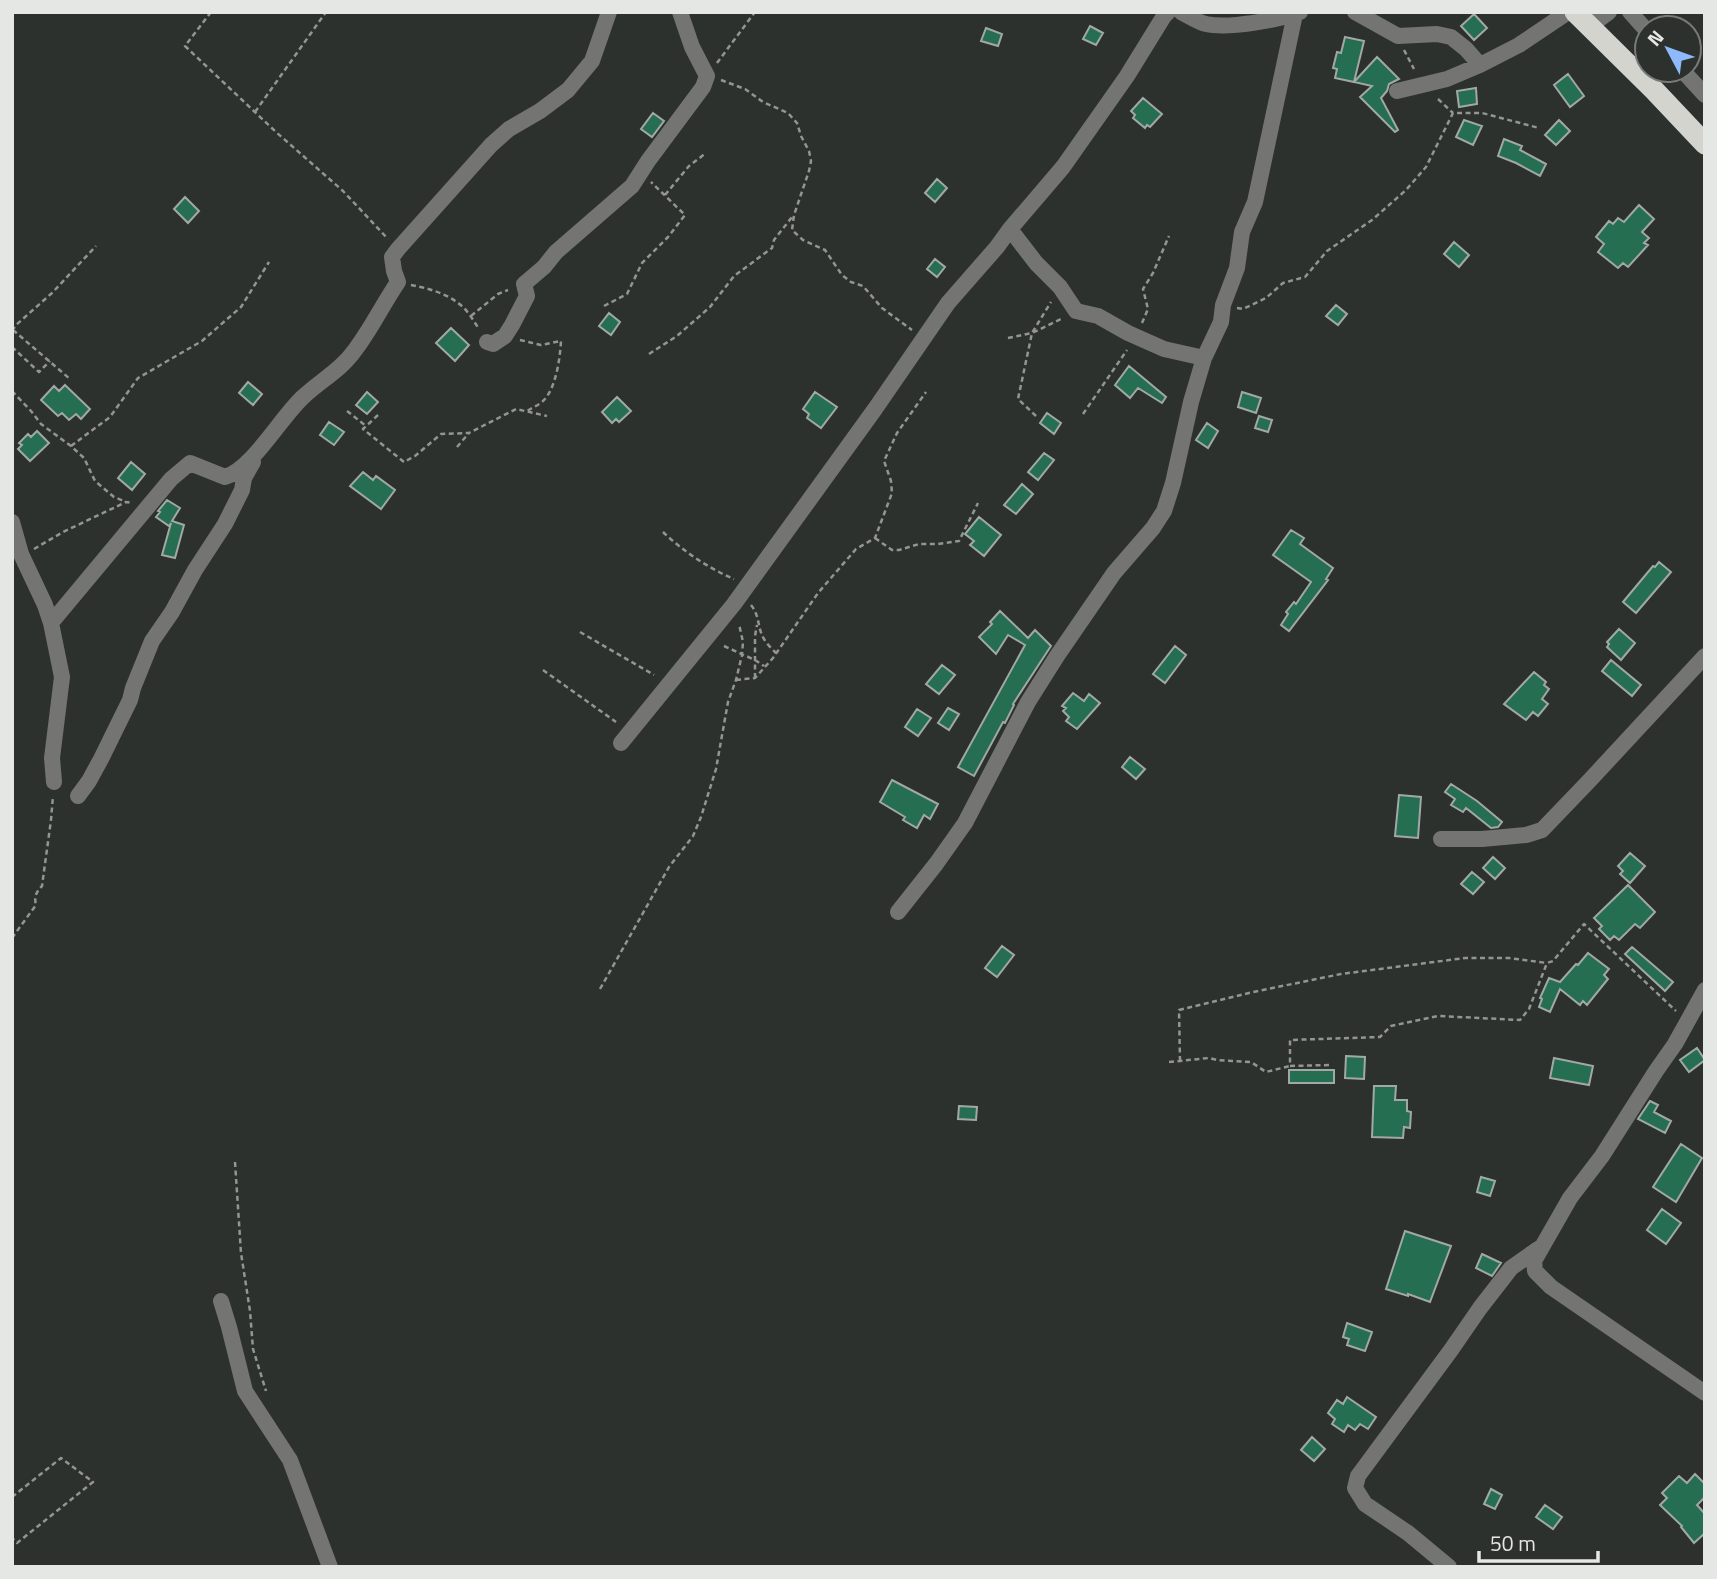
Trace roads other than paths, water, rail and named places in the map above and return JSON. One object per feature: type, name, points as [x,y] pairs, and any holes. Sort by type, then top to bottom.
[{"type":"highway","points":[[1582,19],[1705,144]]},
{"type":"street","points":[[225,477],[239,470],[301,398],[355,351],[398,282],[392,257],[491,145],[509,129],[568,90],[592,61],[609,12]]},
{"type":"street","points":[[493,342],[512,325],[527,296],[524,284],[544,267],[556,252],[632,186],[703,87],[707,75],[692,47],[680,12]]},
{"type":"street","points":[[626,737],[734,604],[876,409],[948,303],[1088,134],[1168,12]]},
{"type":"street","points":[[898,912],[965,822],[1028,702],[1114,573],[1153,528],[1164,511],[1173,483],[1191,402],[1237,268],[1242,232],[1255,202],[1297,13],[1227,26],[1205,24],[1181,12]]},
{"type":"street","points":[[1355,12],[1398,36],[1437,34],[1451,37],[1466,49],[1479,65]]},
{"type":"street","points":[[1397,91],[1447,79],[1479,65],[1519,45],[1568,12]]},
{"type":"street","points":[[1582,19],[1609,12]]},
{"type":"street","points":[[1010,229],[1060,287],[1076,311],[1098,316],[1164,349],[1204,358]]},
{"type":"street","points":[[78,796],[102,759],[130,700],[152,641],[226,524],[242,490],[244,478],[261,447]]},
{"type":"street","points":[[51,624],[171,479],[190,463],[225,477],[242,490]]},
{"type":"street","points":[[12,522],[21,554],[45,605],[62,677],[52,758],[54,782]]},
{"type":"street","points":[[1441,839],[1482,839],[1526,835],[1542,830],[1705,656]]},
{"type":"street","points":[[1705,990],[1688,1023],[1602,1156],[1570,1198],[1534,1261],[1535,1271],[1551,1287],[1705,1393]]},
{"type":"street","points":[[1449,1567],[1408,1533],[1364,1504],[1355,1488],[1358,1476],[1511,1268],[1541,1247]]},
{"type":"street","points":[[221,1301],[245,1391],[290,1460],[330,1567]]}]
